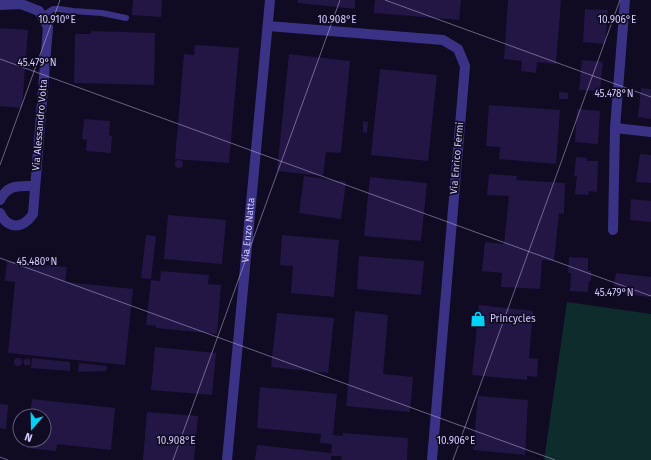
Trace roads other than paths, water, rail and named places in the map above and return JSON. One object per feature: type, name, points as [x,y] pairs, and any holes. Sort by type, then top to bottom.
[{"type":"street","name":"Via Enzo Natta","points":[[227,460],[270,0]]},
{"type":"street","points":[[613,230],[615,128],[625,0]]},
{"type":"street","points":[[0,5],[21,4],[39,11],[42,16]]},
{"type":"street","name":"Via Alessandro Volta","points":[[0,213],[4,221],[11,225],[21,225],[28,221],[33,214],[48,27],[42,16]]},
{"type":"street","name":"Via Enrico Fermi","points":[[268,26],[442,40],[458,49],[465,66],[432,460]]},
{"type":"street","points":[[615,128],[651,132]]},
{"type":"street","name":"Via Alessandro Volta","points":[[0,200],[4,192],[16,186],[35,186]]},
{"type":"lane","points":[[42,16],[53,9],[59,9],[102,13],[126,18]]},
{"type":"place","name":"Princycles","points":[[478,319]]}]
